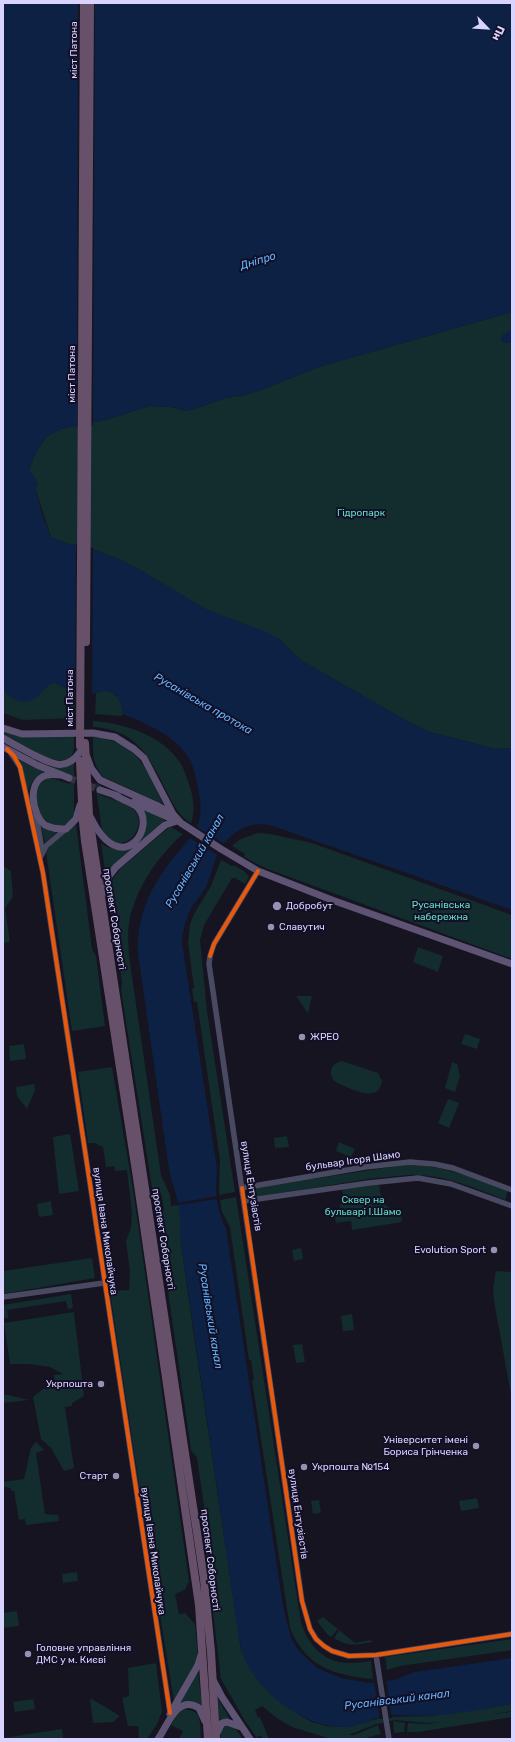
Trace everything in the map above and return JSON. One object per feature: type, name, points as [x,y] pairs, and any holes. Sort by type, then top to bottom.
[{"type":"highway","name":"міст Патона","points":[[83,749],[84,3]]},
{"type":"highway","name":"міст Патона","points":[[83,749],[88,446],[90,3]]},
{"type":"highway","name":"проспект Соборності","points":[[83,749],[82,799],[86,840],[197,1590],[208,1739]]},
{"type":"highway","name":"проспект Соборності","points":[[83,749],[89,815],[101,898],[204,1579],[213,1680],[216,1737]]},
{"type":"main road","points":[[3,728],[22,734],[94,733],[115,737],[134,749],[149,767],[173,814],[180,823]]},
{"type":"main road","points":[[3,738],[54,764],[68,764],[75,760],[83,749]]},
{"type":"main road","name":"вулиця Івана Миколайчука","points":[[5,748],[66,777],[46,776],[40,779],[33,790],[35,812]]},
{"type":"main road","points":[[83,749],[91,768],[100,780],[173,814]]},
{"type":"main road","points":[[100,790],[147,807],[180,823],[258,871],[332,900],[512,964]]},
{"type":"main road","points":[[89,815],[96,830],[106,842],[117,847],[132,844],[142,831],[143,821],[141,813],[136,806],[114,795]]},
{"type":"main road","points":[[35,812],[45,824],[57,829],[66,829],[76,819],[82,799]]},
{"type":"main road","points":[[101,898],[109,876],[116,867],[165,825],[180,823]]},
{"type":"main road","name":"вулиця Івана Миколайчука","points":[[159,1738],[170,1713],[198,1665],[202,1643]]},
{"type":"main road","points":[[213,1680],[222,1697],[250,1739]]},
{"type":"main road","name":"вулиця Івана Миколайчука","points":[[168,1720],[179,1707],[189,1704],[194,1706],[201,1711],[204,1717],[208,1739]]},
{"type":"main road","points":[[216,1737],[222,1723],[227,1722],[242,1727]]},
{"type":"street","name":"вулиця Івана Миколайчука","points":[[5,748],[14,756],[20,767],[35,840],[40,855],[170,1713]]},
{"type":"street","name":"вулиця Івана Миколайчука","points":[[35,812],[41,844],[40,855]]},
{"type":"street","points":[[40,855],[46,846],[66,829]]},
{"type":"street","name":"вулиця Ентузіастів","points":[[258,871],[214,944],[209,964],[302,1601],[306,1619],[310,1629],[324,1646],[332,1651],[349,1656],[376,1654],[512,1634]]},
{"type":"street","name":"бульвар Ігоря Шамо","points":[[242,1188],[365,1167],[410,1162],[434,1164],[453,1168],[512,1190]]},
{"type":"street","points":[[244,1201],[369,1183],[418,1178],[451,1184],[512,1206]]},
{"type":"street","points":[[3,1297],[104,1283]]},
{"type":"street","points":[[376,1654],[388,1737]]},
{"type":"green space","name":"Гідропарк","points":[[512,312],[512,748],[495,749],[432,733],[405,720],[302,661],[279,639],[205,609],[121,560],[89,548],[65,543],[51,537],[35,488],[38,483],[29,470],[36,452],[47,436],[61,429],[109,419],[150,406],[172,407],[186,411],[194,409],[225,398],[245,395],[258,391],[318,367]]},
{"type":"green space","points":[[3,672],[31,672],[75,692],[74,718],[23,720],[3,713]]},
{"type":"green space","points":[[105,690],[116,695],[120,701],[123,714],[121,716],[95,714],[96,693]]},
{"type":"green space","points":[[93,721],[105,722],[130,728],[154,739],[174,754],[183,768],[191,792],[194,807],[191,823],[177,810],[148,757],[140,748],[121,734],[108,729],[93,727]]},
{"type":"green space","points":[[3,731],[17,736],[74,736],[73,753],[67,760],[49,758],[17,743],[3,734]]},
{"type":"green space","points":[[93,737],[120,744],[130,751],[138,759],[152,779],[163,804],[103,777],[95,763],[93,753]]},
{"type":"green space","points":[[19,760],[44,772],[34,780],[28,791]]},
{"type":"green space","points":[[74,762],[74,814],[66,824],[62,826],[54,826],[46,821],[40,813],[35,798],[35,793],[39,783],[48,777],[70,784],[72,777],[51,767],[61,768]]},
{"type":"green space","points":[[95,783],[102,786],[100,787],[98,794],[127,805],[138,815],[139,825],[137,830],[135,834],[127,841],[118,843],[107,840],[102,829]]},
{"type":"green space","points":[[143,808],[165,820],[141,841],[145,825]]},
{"type":"green space","points":[[76,823],[92,949],[96,956],[105,1026],[72,1031],[46,852],[49,847]]},
{"type":"green space","points":[[41,826],[57,833],[45,843]]},
{"type":"green space","points":[[171,827],[183,834],[165,852],[149,874],[136,898],[129,923],[129,953],[161,1175],[170,1195],[171,1206],[179,1205],[181,1218],[180,1236],[241,1650],[299,1715],[312,1722],[327,1726],[353,1726],[383,1717],[431,1716],[512,1704],[512,1711],[492,1714],[512,1712],[512,1717],[418,1732],[407,1732],[408,1723],[428,1724],[441,1722],[428,1723],[395,1720],[377,1724],[348,1735],[354,1735],[378,1725],[381,1734],[362,1739],[328,1738],[292,1727],[278,1719],[262,1706],[255,1710],[258,1717],[260,1717],[269,1739],[263,1739],[260,1735],[257,1738],[245,1721],[221,1679],[202,1519],[204,1505],[197,1458],[191,1450],[162,1250],[164,1242],[160,1215],[164,1209],[161,1193],[153,1194],[121,990],[122,982],[117,949],[119,945],[116,933],[113,933],[109,888],[111,882],[120,869]]},
{"type":"green space","name":"Русанівська набережна","points":[[257,833],[270,834],[312,843],[512,915],[512,959],[265,868],[244,857],[245,854],[232,846],[239,840]]},
{"type":"green space","points":[[101,843],[109,848],[117,850],[135,847],[106,877]]},
{"type":"green space","points":[[221,860],[244,871],[249,877],[245,884],[235,878],[232,878],[204,925],[200,940],[207,1011],[235,1192],[219,1195],[220,1160],[197,1002],[194,1002],[192,989],[194,988],[188,943],[190,924],[194,914],[211,886]]},
{"type":"green space","points":[[3,866],[11,871],[13,897],[5,908],[10,942],[3,943]]},
{"type":"green space","points":[[418,947],[443,956],[438,972],[413,962]]},
{"type":"green space","points":[[296,996],[312,996],[308,1013]]},
{"type":"green space","points":[[465,1034],[480,1039],[477,1049],[461,1044]]},
{"type":"green space","points":[[24,1044],[26,1059],[10,1061],[9,1046]]},
{"type":"green space","points":[[342,1061],[378,1073],[382,1081],[379,1088],[375,1092],[363,1093],[337,1083],[332,1077],[331,1070],[335,1064]]},
{"type":"green space","points":[[452,1062],[457,1064],[460,1076],[455,1092],[445,1088]]},
{"type":"green space","points":[[112,1067],[133,1189],[189,1581],[185,1590],[175,1594],[179,1614],[185,1613],[195,1624],[198,1657],[192,1673],[174,1701],[144,1518],[110,1291],[129,1290],[130,1271],[126,1241],[131,1228],[132,1213],[127,1170],[115,1171],[114,1166],[106,1167],[103,1147],[94,1143],[88,1143],[78,1072]]},
{"type":"green space","points":[[34,1084],[35,1090],[27,1109],[17,1096],[16,1087]]},
{"type":"green space","points":[[448,1099],[459,1103],[449,1128],[438,1123]]},
{"type":"green space","points":[[70,1134],[79,1191],[59,1194],[53,1137]]},
{"type":"green space","points":[[287,1136],[289,1147],[275,1148],[274,1138]]},
{"type":"green space","points":[[339,1142],[355,1149],[351,1157],[336,1151]]},
{"type":"green space","points":[[410,1164],[448,1170],[508,1191],[505,1200],[452,1180],[413,1175],[375,1178],[256,1197],[254,1188]]},
{"type":"green space","name":"Сквер на бульварі І.Шамо","points":[[379,1184],[382,1200],[386,1206],[401,1215],[402,1222],[352,1230],[351,1221],[336,1223],[335,1217],[340,1215],[340,1204],[344,1202],[342,1189]]},
{"type":"green space","points":[[236,1197],[301,1623],[312,1645],[327,1658],[347,1663],[371,1661],[373,1679],[345,1675],[322,1667],[304,1652],[290,1628],[252,1380],[254,1379],[251,1360],[249,1360],[230,1227],[222,1212],[220,1200]]},
{"type":"green space","points":[[51,1201],[53,1215],[39,1217],[37,1204]]},
{"type":"green space","points":[[301,1248],[303,1259],[294,1261],[292,1250]]},
{"type":"green space","points":[[92,1258],[95,1278],[3,1294],[3,1271]]},
{"type":"green space","points":[[496,1271],[512,1272],[512,1400],[494,1301],[493,1287]]},
{"type":"green space","points":[[71,1294],[73,1308],[68,1309],[66,1301],[7,1310],[8,1318],[4,1318],[3,1305]]},
{"type":"green space","points":[[74,1312],[84,1396],[72,1403],[72,1406],[65,1407],[74,1468],[64,1471],[51,1448],[41,1439],[33,1397],[43,1389],[55,1386],[54,1375],[63,1374],[50,1367],[30,1364],[10,1364],[4,1323]]},
{"type":"green space","points":[[352,1314],[354,1330],[343,1331],[341,1316]]},
{"type":"green space","points":[[302,1344],[305,1362],[296,1363],[293,1345]]},
{"type":"green space","points":[[3,1394],[29,1400],[3,1403]]},
{"type":"green space","points":[[36,1442],[44,1450],[36,1453],[45,1514],[58,1515],[59,1521],[26,1525],[25,1519],[19,1520],[14,1491],[11,1491],[11,1488],[3,1487],[3,1482],[24,1479],[31,1448]]},
{"type":"green space","points":[[477,1498],[479,1508],[461,1511],[459,1501]]},
{"type":"green space","points":[[319,1500],[321,1513],[313,1514],[311,1501]]},
{"type":"green space","points":[[77,1572],[78,1581],[63,1583],[62,1574]]},
{"type":"green space","points":[[17,1611],[19,1626],[3,1628],[3,1613]]},
{"type":"green space","points":[[323,1617],[338,1629],[331,1637],[317,1621]]},
{"type":"green space","points":[[339,1630],[355,1643],[371,1640],[372,1642],[357,1644],[344,1643],[334,1638]]},
{"type":"green space","points":[[512,1639],[512,1650],[400,1666],[387,1670],[385,1657]]},
{"type":"green space","points":[[156,1663],[162,1712],[157,1724],[147,1739],[139,1739],[138,1726],[128,1726],[122,1698],[129,1696],[128,1668]]},
{"type":"green space","points":[[198,1671],[202,1706],[189,1702],[176,1706]]},
{"type":"green space","points":[[90,1698],[120,1716],[113,1722],[93,1723]]},
{"type":"green space","points":[[33,1699],[35,1709],[15,1712],[13,1702]]},
{"type":"green space","points":[[218,1699],[230,1719],[219,1719]]},
{"type":"green space","points":[[185,1707],[186,1710],[195,1712],[200,1720],[201,1739],[179,1739],[183,1731],[171,1725],[177,1715]]},
{"type":"green space","points":[[393,1721],[405,1723],[404,1732],[394,1733]]},
{"type":"green space","points":[[225,1724],[234,1727],[243,1739],[221,1739],[221,1730]]},
{"type":"green space","points":[[62,1729],[63,1739],[3,1739],[3,1738]]},
{"type":"water","points":[[3,3],[512,3],[512,312],[318,367],[258,391],[245,395],[225,398],[194,409],[186,411],[172,407],[150,406],[109,419],[61,429],[47,436],[36,452],[29,470],[38,483],[35,489],[43,517],[51,537],[65,543],[89,548],[121,560],[205,609],[269,633],[279,639],[302,661],[405,720],[432,733],[495,749],[512,748],[512,910],[273,826],[256,824],[247,826],[240,830],[221,848],[207,885],[188,914],[182,943],[217,1169],[216,1185],[218,1207],[226,1229],[283,1606],[291,1638],[298,1650],[317,1668],[341,1678],[369,1683],[394,1680],[415,1672],[512,1658],[512,1704],[460,1713],[428,1716],[386,1716],[348,1727],[328,1725],[300,1715],[287,1708],[275,1698],[264,1688],[255,1676],[247,1664],[242,1652],[180,1236],[178,1205],[170,1176],[138,953],[139,928],[151,893],[163,871],[189,839],[198,824],[201,806],[196,776],[188,757],[176,742],[159,731],[123,714],[118,698],[110,692],[104,691],[83,696],[54,683],[49,685],[37,697],[27,702],[23,702],[10,697],[3,690]]},
{"type":"water","points":[[512,330],[512,343],[503,343],[501,340],[503,334]]},
{"type":"pier","points":[[78,3],[95,3],[93,425],[77,428]]},
{"type":"pier","points":[[76,544],[93,548],[92,696],[83,698],[75,695]]},
{"type":"pier","points":[[195,826],[226,845],[219,856],[188,837]]},
{"type":"pier","points":[[218,1196],[218,1199],[177,1205],[177,1203]]},
{"type":"pier","points":[[386,1679],[392,1718],[380,1719],[374,1681]]},
{"type":"tunnel","points":[[69,778],[100,790]]},
{"type":"cycle path","points":[[7,749],[14,756],[20,767],[43,873],[170,1713]]},
{"type":"cycle path","points":[[210,956],[214,944],[258,871]]},
{"type":"cycle path","points":[[242,1188],[302,1601],[310,1629],[316,1639],[332,1651],[349,1656],[376,1655],[512,1634]]},
{"type":"place","name":"Добробут","points":[[277,906]]},
{"type":"place","name":"Славутич","points":[[271,927]]},
{"type":"place","name":"ЖРЕО","points":[[302,1037]]},
{"type":"place","name":"Evolution Sport","points":[[494,1250]]},
{"type":"place","name":"Укрпошта","points":[[101,1384]]},
{"type":"place","name":"Університет імені Бориса Грінченка","points":[[476,1446]]},
{"type":"place","name":"Укрпошта №154","points":[[304,1467]]},
{"type":"place","name":"Старт","points":[[116,1476]]},
{"type":"place","name":"Головне управління ДМС у м. Києві","points":[[28,1654]]},
{"type":"water label","name":"Дніпро","points":[[258,261]]},
{"type":"water label","name":"Русанівська протока","points":[[203,704]]},
{"type":"water label","name":"Русанівський канал","points":[[195,861]]},
{"type":"water label","name":"Русанівський канал","points":[[210,1316]]},
{"type":"water label","name":"Русанівський канал","points":[[397,1700]]}]
